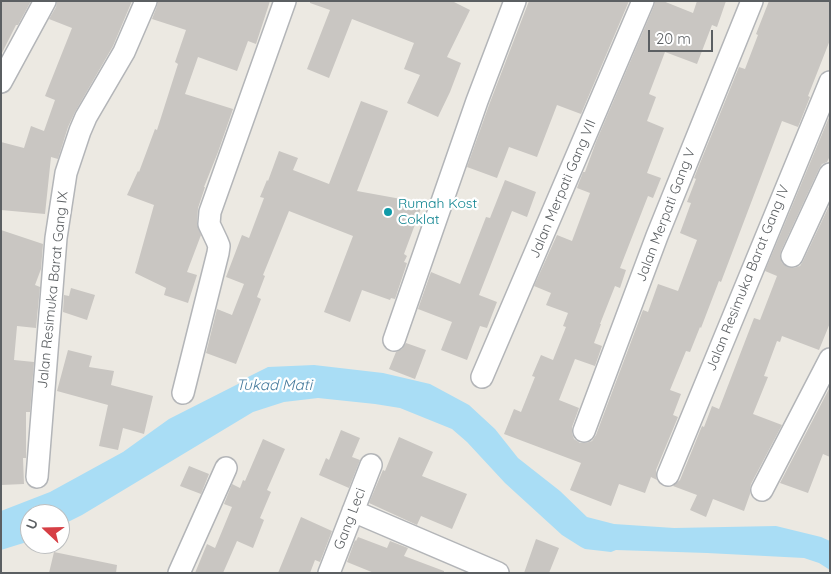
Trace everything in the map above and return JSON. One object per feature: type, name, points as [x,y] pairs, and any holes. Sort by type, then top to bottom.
[{"type":"street","points":[[1,82],[45,1]]},
{"type":"street","name":"Jalan Resimuka Barat Gang IX","points":[[36,477],[56,238],[66,173],[86,117],[124,52],[146,1]]},
{"type":"street","points":[[183,393],[218,253],[219,246],[209,224],[210,212],[285,1]]},
{"type":"street","points":[[394,340],[477,101],[515,1]]},
{"type":"street","name":"Jalan Merpati Gang VII","points":[[482,377],[643,1]]},
{"type":"street","name":"Jalan Merpati Gang V","points":[[584,431],[660,227],[752,1]]},
{"type":"street","name":"Jalan Resimuka Barat Gang IV","points":[[668,475],[830,82]]},
{"type":"street","points":[[792,256],[830,174]]},
{"type":"street","points":[[762,490],[830,360]]},
{"type":"street","name":"Gang Leci","points":[[329,573],[371,465]]},
{"type":"street","points":[[179,573],[226,468]]},
{"type":"street","points":[[353,511],[498,573]]},
{"type":"water","name":"Tukad Mati","points":[[314,365],[383,373],[430,384],[469,405],[495,429],[518,458],[560,491],[587,517],[614,524],[674,528],[776,526],[830,541],[830,570],[819,563],[804,558],[616,550],[611,552],[585,549],[562,535],[505,483],[467,442],[452,429],[400,408],[318,398],[284,402],[253,412],[70,521],[70,504],[20,504],[20,544],[1,550],[1,511],[50,492],[123,452],[169,419],[268,367]]},
{"type":"building","points":[[1,1],[31,1],[1,55]]},
{"type":"building","points":[[57,1],[132,1],[113,46],[75,112],[58,159],[51,157],[45,214],[1,210],[1,142],[24,148],[31,126],[44,131],[55,100],[45,96],[72,28],[49,19],[56,7]]},
{"type":"building","points":[[158,1],[270,1],[256,44],[248,41],[237,71],[198,57],[185,94],[233,109],[198,208],[197,223],[201,235],[187,272],[197,275],[188,303],[164,295],[166,288],[135,273],[154,205],[127,195],[139,172],[155,129],[157,130],[178,64],[175,62],[186,30],[152,19]]},
{"type":"building","points":[[310,1],[452,1],[470,10],[447,57],[461,63],[438,117],[407,103],[420,75],[404,69],[414,43],[352,19],[329,78],[307,69],[330,10],[310,3]]},
{"type":"building","points":[[529,1],[629,1],[581,114],[557,105],[537,157],[509,147],[497,178],[467,167]]},
{"type":"building","points":[[655,1],[663,1],[693,13],[697,1],[726,1],[717,27],[712,25],[697,64],[665,52],[649,94],[656,97],[647,121],[664,128],[647,173],[661,178],[653,198],[648,196],[620,268],[626,270],[620,288],[615,286],[600,324],[594,343],[602,346],[595,366],[575,359],[559,400],[579,408],[572,427],[572,433],[574,439],[580,443],[592,441],[596,435],[643,310],[648,312],[658,284],[678,291],[697,240],[680,233],[691,203],[687,202],[696,179],[694,178],[739,67],[745,69],[769,1],[830,1],[830,40],[798,127],[782,121],[721,282],[719,281],[701,328],[690,352],[686,351],[670,390],[681,394],[673,415],[678,417],[656,470],[657,480],[651,477],[645,493],[619,484],[611,506],[570,490],[581,463],[504,434],[514,409],[521,412],[535,377],[532,376],[541,355],[553,360],[566,327],[563,326],[568,313],[546,305],[551,293],[534,286],[557,235],[572,241],[590,193],[577,188]]},
{"type":"building","points":[[361,101],[388,111],[357,191],[423,203],[404,254],[407,256],[404,262],[407,263],[395,299],[391,298],[390,300],[362,290],[350,322],[324,312],[353,236],[289,211],[263,275],[265,276],[257,297],[261,299],[236,364],[206,353],[217,309],[232,315],[244,284],[226,277],[242,235],[249,238],[264,198],[260,197],[279,151],[298,158],[293,170],[329,184]]},
{"type":"building","points":[[830,115],[830,158],[819,169],[781,251],[780,257],[782,263],[787,267],[794,268],[800,266],[830,204],[830,323],[819,350],[782,336],[780,342],[777,341],[764,376],[768,377],[753,414],[782,425],[751,484],[750,494],[744,511],[713,499],[706,517],[690,510],[697,495],[673,486],[680,480],[712,406],[719,409],[754,318],[760,320],[777,276],[765,271]]},
{"type":"building","points":[[505,180],[536,192],[527,217],[512,211],[479,295],[497,302],[487,328],[480,326],[467,360],[441,350],[452,322],[418,309],[431,272],[460,284],[486,217],[490,218]]},
{"type":"building","points":[[1,230],[43,244],[41,269],[35,285],[40,287],[36,328],[17,326],[14,360],[34,362],[30,412],[26,412],[26,458],[23,458],[24,484],[1,485]]},
{"type":"building","points":[[71,288],[95,295],[87,320],[63,312],[64,295],[69,296]]},
{"type":"building","points":[[406,343],[426,350],[415,379],[389,369],[396,352],[402,349]]},
{"type":"building","points":[[68,350],[92,356],[89,367],[114,371],[111,385],[153,396],[144,434],[123,428],[118,450],[99,446],[108,405],[57,391]]},
{"type":"building","points":[[830,387],[830,457],[823,454],[808,493],[780,483]]},
{"type":"building","points":[[341,430],[360,438],[352,457],[360,460],[349,488],[319,475],[326,458],[329,460]]},
{"type":"building","points":[[399,437],[433,452],[422,476],[467,494],[452,529],[421,516],[417,525],[369,503]]},
{"type":"building","points":[[263,439],[285,449],[267,490],[271,492],[260,518],[264,520],[253,548],[237,541],[223,573],[195,573],[207,544],[215,548],[232,507],[224,504],[232,484],[240,488],[243,480],[245,481]]},
{"type":"building","points":[[189,466],[209,474],[201,494],[180,486]]},
{"type":"building","points":[[301,517],[332,531],[320,562],[315,560],[310,573],[278,573]]},
{"type":"building","points":[[358,537],[387,548],[390,541],[408,548],[404,556],[444,571],[444,573],[374,573],[347,562],[355,540]]},
{"type":"building","points":[[536,539],[559,548],[549,573],[524,573]]},
{"type":"building","points":[[54,554],[64,554],[117,565],[116,573],[49,573]]},
{"type":"place","name":"Rumah Kost Coklat","points":[[388,212]]}]
